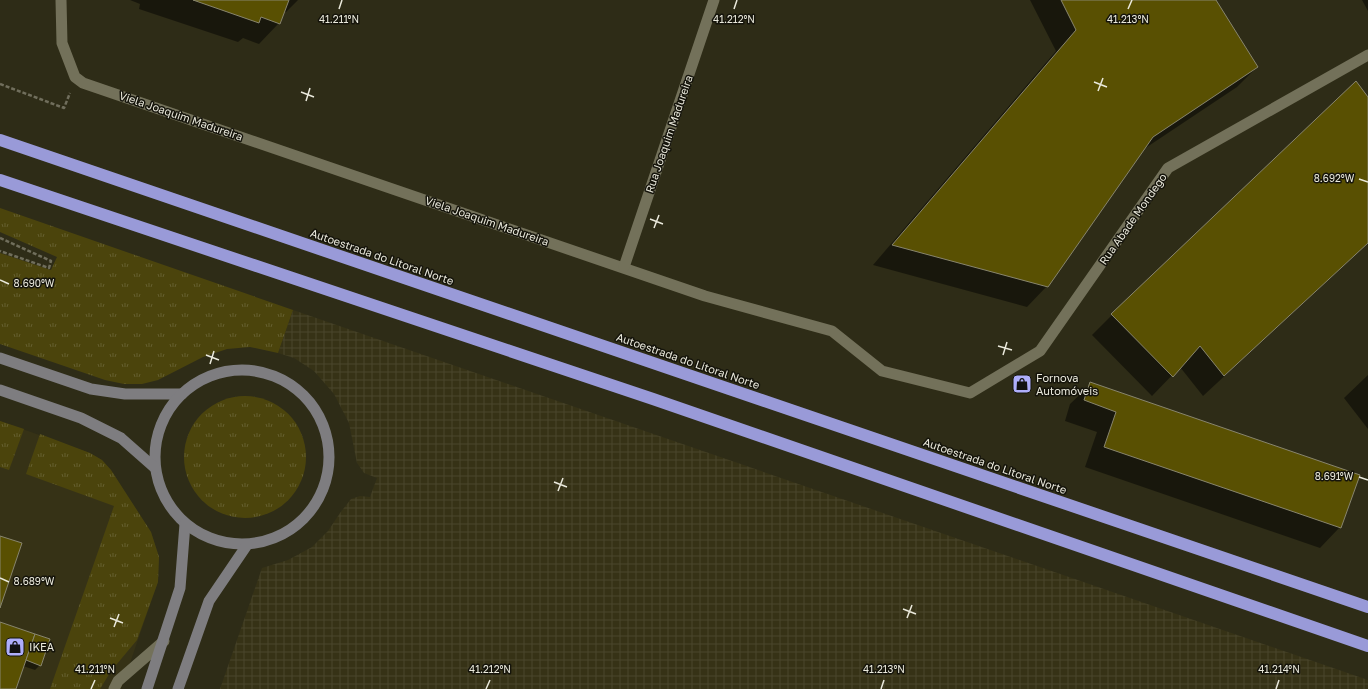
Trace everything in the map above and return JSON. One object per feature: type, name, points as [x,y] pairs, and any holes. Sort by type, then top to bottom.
[{"type":"highway","name":"Autoestrada do Litoral Norte","points":[[0,140],[1368,607]]},
{"type":"highway","points":[[0,180],[668,405],[1368,646]]},
{"type":"main road","points":[[0,358],[91,389],[125,394],[182,394]]},
{"type":"main road","points":[[253,370],[278,377],[300,391],[316,410],[322,422],[327,434],[330,460],[325,485],[313,508],[295,527],[272,540],[247,545],[225,543],[204,536],[185,524],[174,512],[158,484],[155,468],[156,441],[165,415],[182,394],[203,379],[227,371],[253,370]]},
{"type":"main road","points":[[0,390],[81,418],[121,438],[155,468]]},
{"type":"main road","points":[[147,689],[164,641],[180,588],[185,524]]},
{"type":"main road","points":[[178,689],[209,601],[247,545]]},
{"type":"street","points":[[61,0],[62,43],[75,77]]},
{"type":"street","name":"Rua Joaquim Madureira","points":[[624,267],[714,0]]},
{"type":"street","name":"Rua Abade Mondego","points":[[970,393],[1040,351],[1168,168],[1368,55]]},
{"type":"street","name":"Viela Joaquim Madureira","points":[[75,77],[83,83],[705,296],[832,331],[882,370],[970,393]]},
{"type":"street","points":[[114,689],[118,680],[164,641]]},
{"type":"path","points":[[0,84],[64,108],[75,77]]},
{"type":"path","points":[[0,238],[51,261],[48,268],[0,251]]},
{"type":"shaded area","points":[[293,310],[1368,680],[1368,689],[220,689],[262,568],[288,560],[312,547],[328,531],[351,499],[360,496],[370,497],[377,478],[364,473],[357,463],[349,423],[334,394],[314,371],[294,358],[278,353]]},
{"type":"shaded area","points":[[0,421],[90,453],[102,460],[111,470],[151,532],[159,557],[158,582],[121,689],[0,689]]},
{"type":"green space","points":[[0,208],[293,310],[278,353],[250,347],[227,349],[203,357],[158,380],[142,384],[124,384],[105,380],[0,344],[0,253],[51,270],[57,257],[0,232]]},
{"type":"green space","points":[[245,396],[257,397],[268,401],[279,406],[288,414],[296,423],[301,434],[305,445],[305,469],[301,480],[296,491],[288,500],[279,508],[268,513],[257,517],[245,518],[233,517],[222,513],[211,508],[202,500],[194,491],[189,480],[185,469],[184,457],[185,445],[189,434],[194,423],[202,414],[211,406],[222,401],[233,397]]},
{"type":"green space","points":[[0,421],[24,429],[9,470],[0,467]]},
{"type":"green space","points":[[40,434],[90,453],[102,460],[111,470],[151,532],[159,557],[158,582],[137,640],[111,671],[100,689],[50,689],[114,506],[26,474]]},
{"type":"building","points":[[193,0],[289,0],[280,24],[261,17],[259,23]]},
{"type":"building","points":[[1061,0],[1216,0],[1258,67],[1153,137],[1048,287],[892,245],[1076,30]]},
{"type":"building","points":[[1356,81],[1368,97],[1368,243],[1224,376],[1200,346],[1173,377],[1111,314]]},
{"type":"building","points":[[1090,382],[1360,475],[1341,528],[1104,447],[1116,412],[1084,400]]},
{"type":"building","points":[[0,536],[22,543],[0,608]]},
{"type":"building","name":"IKEA","points":[[0,622],[35,634],[16,689],[0,689]]},
{"type":"building","points":[[35,634],[50,639],[41,666],[26,660]]},
{"type":"place","name":"Fornova Automóveis","points":[[1022,384]]},
{"type":"place","name":"IKEA","points":[[15,647]]}]
